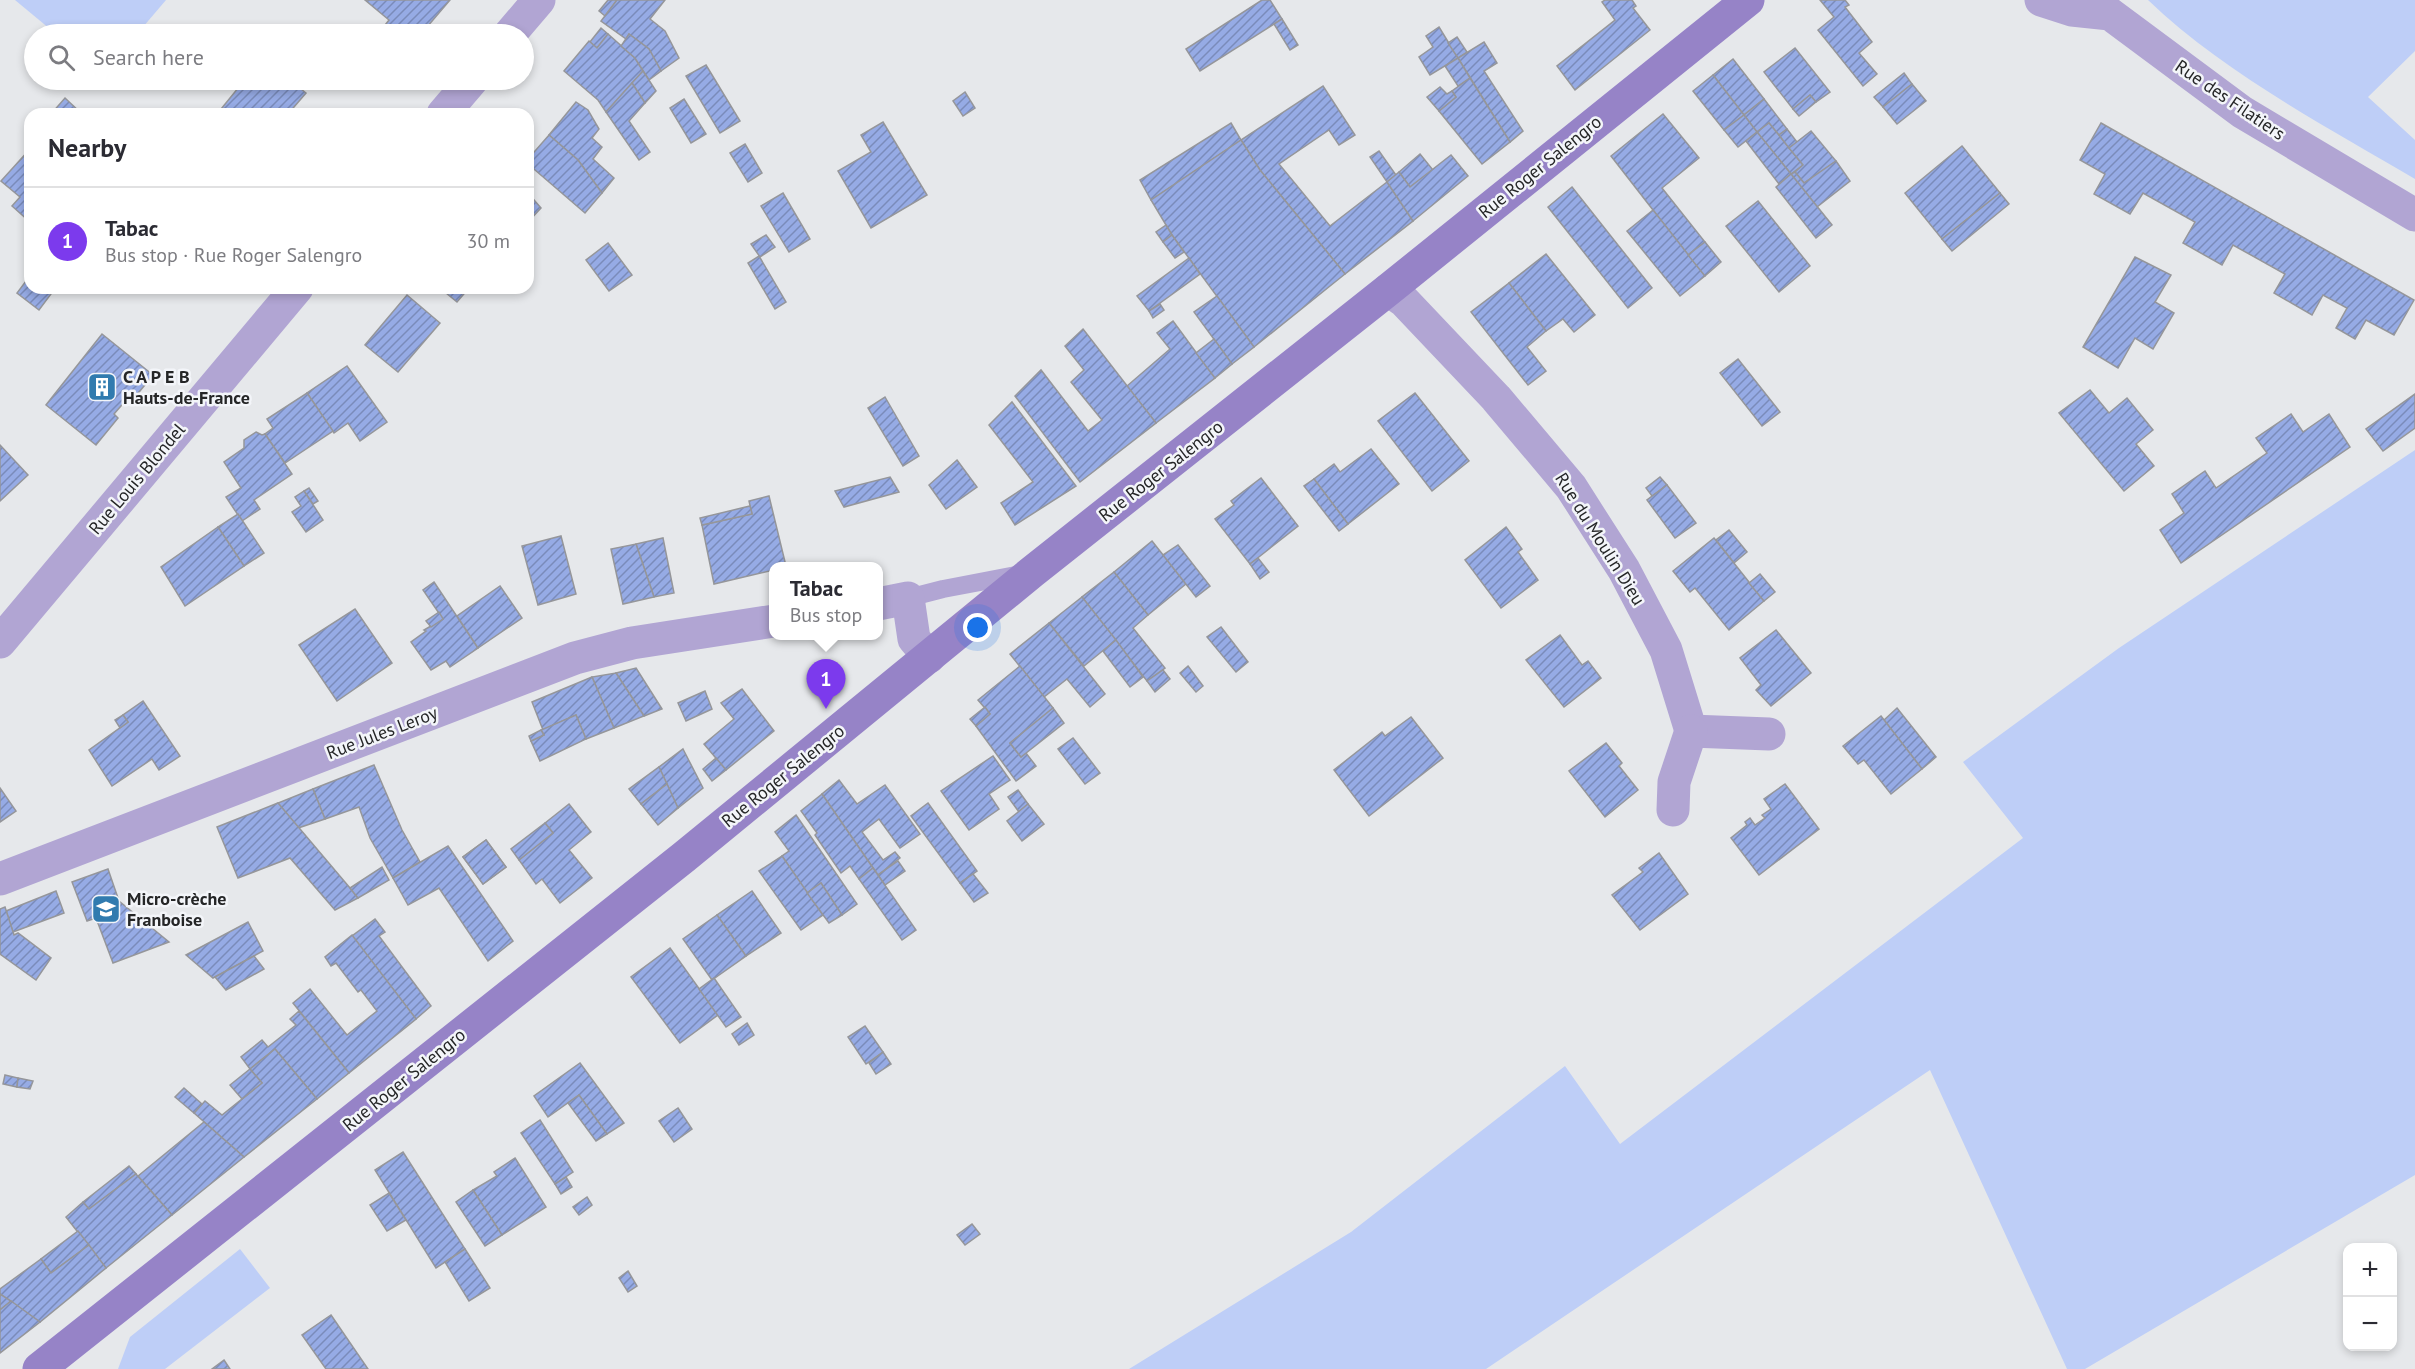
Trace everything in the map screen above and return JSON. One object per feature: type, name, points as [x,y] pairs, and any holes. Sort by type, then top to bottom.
[{"type":"main road","name":"Rue Roger Salengro","points":[[54,1364],[684,857],[1032,572],[1388,290],[1748,0]]},
{"type":"street","points":[[519,24],[539,0]]},
{"type":"street","name":"Rue des Filatiers","points":[[2040,0],[2073,10],[2106,7],[2242,112],[2415,215]]},
{"type":"street","points":[[448,108],[463,90]]},
{"type":"street","name":"Rue du Moulin Dieu","points":[[1388,290],[1404,300],[1496,398],[1571,487],[1624,570],[1666,651],[1691,731]]},
{"type":"street","name":"Rue Louis Blondel","points":[[0,642],[292,294]]},
{"type":"street","points":[[893,601],[914,639],[929,657]]},
{"type":"street","name":"Rue Jules Leroy","points":[[0,879],[170,816],[575,658],[632,643],[769,622]]},
{"type":"street","points":[[1673,810],[1674,782],[1691,731],[1769,734]]},
{"type":"lane","points":[[893,601],[1032,572]]},
{"type":"shaded area","points":[[15,0],[166,0],[146,24],[44,24]]},
{"type":"shaded area","points":[[2148,0],[2415,0],[2415,51],[2368,97],[2415,140],[2415,179],[2276,97],[2209,51]]},
{"type":"shaded area","points":[[2415,450],[2415,1175],[2085,1369],[2067,1369],[1930,1070],[1486,1369],[1129,1369],[1351,1232],[1565,1066],[1620,1144],[2023,838],[1963,762],[2119,648]]},
{"type":"shaded area","points":[[240,1249],[270,1288],[165,1369],[118,1369],[130,1337]]},
{"type":"building","points":[[365,0],[450,0],[430,24],[386,24],[389,20]]},
{"type":"building","points":[[608,0],[617,0],[605,16],[599,11]]},
{"type":"building","points":[[617,0],[665,0],[650,19],[665,31],[679,58],[661,71],[649,49],[629,34],[626,39],[601,21]]},
{"type":"building","points":[[1262,0],[1270,0],[1282,19],[1200,71],[1186,49]]},
{"type":"building","points":[[1632,0],[1636,6],[1633,8],[1650,30],[1575,90],[1557,66],[1615,20],[1602,2]]},
{"type":"building","points":[[1820,0],[1845,0],[1849,5],[1845,7],[1872,42],[1859,53],[1877,74],[1863,86],[1818,30],[1834,17]]},
{"type":"building","points":[[1282,19],[1298,45],[1290,50],[1274,24]]},
{"type":"building","points":[[1439,27],[1458,58],[1430,75],[1419,57],[1433,47],[1426,36]]},
{"type":"building","points":[[601,28],[608,34],[597,48],[590,42]]},
{"type":"building","points":[[608,34],[635,58],[643,71],[606,112],[598,100],[564,71],[589,41],[597,48]]},
{"type":"building","points":[[629,34],[649,49],[661,71],[649,80],[635,58],[621,46]]},
{"type":"building","points":[[1457,37],[1467,52],[1458,58],[1448,43]]},
{"type":"building","points":[[1484,42],[1497,63],[1484,71],[1523,131],[1510,142],[1458,58]]},
{"type":"building","points":[[1795,48],[1830,92],[1816,102],[1810,95],[1793,109],[1764,72]]},
{"type":"building","points":[[1458,58],[1470,78],[1458,86],[1445,66]]},
{"type":"building","points":[[1733,59],[1764,99],[1744,115],[1713,75]]},
{"type":"building","points":[[706,65],[740,121],[720,133],[686,76]]},
{"type":"building","points":[[643,71],[656,91],[645,103],[632,83]]},
{"type":"building","points":[[1904,73],[1912,84],[1883,107],[1874,97]]},
{"type":"building","points":[[1713,75],[1744,115],[1724,130],[1693,91]]},
{"type":"building","points":[[1470,78],[1510,142],[1482,164],[1439,111],[1456,97],[1452,91]]},
{"type":"building","points":[[632,83],[645,103],[629,121],[650,152],[639,160],[606,112]]},
{"type":"building","points":[[1912,84],[1926,101],[1897,124],[1883,107]]},
{"type":"building","points":[[1323,86],[1355,135],[1339,145],[1329,130],[1279,164],[1330,226],[1387,182],[1413,221],[1345,274],[1260,170],[1241,140]]},
{"type":"building","points":[[1440,87],[1447,94],[1452,91],[1456,97],[1439,111],[1427,97]]},
{"type":"building","points":[[236,90],[302,90],[306,93],[293,108],[222,108]]},
{"type":"building","points":[[965,92],[975,108],[963,116],[953,101]]},
{"type":"building","points":[[1810,95],[1816,102],[1799,116],[1793,109]]},
{"type":"building","points":[[65,98],[76,108],[56,108]]},
{"type":"building","points":[[684,99],[706,134],[691,143],[670,108]]},
{"type":"building","points":[[1764,99],[1787,129],[1779,135],[1769,123],[1757,132],[1744,115]]},
{"type":"building","points":[[576,102],[588,110],[599,129],[592,138],[602,147],[593,159],[614,178],[602,193],[578,160],[549,135]]},
{"type":"building","points":[[1663,114],[1699,158],[1662,188],[1705,242],[1688,255],[1611,156]]},
{"type":"building","points":[[1744,115],[1757,132],[1738,147],[1724,130]]},
{"type":"building","points":[[883,122],[927,195],[871,228],[838,171],[871,152],[861,135]]},
{"type":"building","points":[[1231,123],[1241,140],[1151,200],[1140,180]]},
{"type":"building","points":[[1769,123],[1803,165],[1791,174],[1757,132]]},
{"type":"building","points":[[2101,123],[2414,300],[2394,335],[2366,320],[2355,339],[2336,328],[2347,308],[2323,295],[2312,315],[2274,293],[2285,274],[2233,245],[2222,265],[2183,243],[2195,222],[2143,193],[2130,214],[2094,194],[2105,174],[2080,160]]},
{"type":"building","points":[[1787,129],[1797,142],[1789,148],[1779,135]]},
{"type":"building","points":[[1811,131],[1836,161],[1804,183],[1795,172],[1803,165],[1789,148]]},
{"type":"building","points":[[1757,132],[1791,174],[1779,184],[1746,141]]},
{"type":"building","points":[[549,135],[578,160],[602,193],[585,213],[534,169],[534,152]]},
{"type":"building","points":[[1241,140],[1260,170],[1345,274],[1254,347],[1172,235],[1151,200]]},
{"type":"building","points":[[745,144],[762,173],[748,182],[730,153]]},
{"type":"building","points":[[1962,146],[2000,193],[1942,239],[1905,193]]},
{"type":"building","points":[[1379,151],[1396,175],[1387,182],[1370,157]]},
{"type":"building","points":[[1420,154],[1433,170],[1410,187],[1399,172]]},
{"type":"building","points":[[1451,155],[1468,176],[1413,221],[1387,182],[1399,172],[1410,187]]},
{"type":"building","points":[[24,156],[24,217],[12,206],[20,197],[1,181]]},
{"type":"building","points":[[1836,161],[1850,181],[1817,207],[1791,174],[1795,172],[1804,183]]},
{"type":"building","points":[[1791,174],[1832,225],[1816,238],[1776,187]]},
{"type":"building","points":[[1572,187],[1652,288],[1628,308],[1548,207]]},
{"type":"building","points":[[783,193],[810,239],[789,252],[761,206]]},
{"type":"building","points":[[2000,193],[2009,204],[1952,251],[1942,239]]},
{"type":"building","points":[[534,200],[541,208],[534,216]]},
{"type":"building","points":[[1758,201],[1810,266],[1779,292],[1726,226]]},
{"type":"building","points":[[1653,210],[1705,276],[1680,296],[1627,231]]},
{"type":"building","points":[[1166,225],[1172,235],[1163,242],[1156,232]]},
{"type":"building","points":[[766,235],[775,247],[760,257],[751,244]]},
{"type":"building","points":[[1172,235],[1184,252],[1175,258],[1163,242]]},
{"type":"building","points":[[1705,242],[1721,262],[1705,276],[1688,255]]},
{"type":"building","points":[[608,243],[632,275],[609,291],[586,260]]},
{"type":"building","points":[[1546,254],[1595,315],[1574,332],[1563,319],[1546,331],[1509,283]]},
{"type":"building","points":[[759,256],[786,302],[775,309],[748,263]]},
{"type":"building","points":[[2135,257],[2171,275],[2155,302],[2174,313],[2153,349],[2135,338],[2118,368],[2083,347]]},
{"type":"building","points":[[1189,258],[1200,274],[1149,311],[1137,296]]},
{"type":"building","points":[[1509,283],[1546,331],[1527,347],[1546,371],[1528,385],[1471,312]]},
{"type":"building","points":[[24,284],[24,294],[51,294],[39,310],[17,293]]},
{"type":"building","points":[[447,294],[464,294],[457,302]]},
{"type":"building","points":[[407,295],[440,323],[398,372],[365,345]]},
{"type":"building","points":[[1217,296],[1254,347],[1232,364],[1194,312]]},
{"type":"building","points":[[1160,304],[1164,310],[1153,318],[1149,311]]},
{"type":"building","points":[[1173,321],[1215,378],[1156,423],[1127,386],[1170,349],[1157,333]]},
{"type":"building","points":[[1083,329],[1156,423],[1080,482],[1015,396],[1041,370],[1088,431],[1102,420],[1071,382],[1084,370],[1065,346]]},
{"type":"building","name":"C A P E B Hauts-de-France","points":[[102,334],[153,375],[131,402],[127,399],[114,414],[118,418],[96,445],[46,405]]},
{"type":"building","points":[[1214,339],[1232,364],[1215,378],[1196,353]]},
{"type":"building","points":[[1738,359],[1780,412],[1762,426],[1720,373]]},
{"type":"building","points":[[347,366],[387,422],[360,441],[348,423],[334,433],[307,393]]},
{"type":"building","points":[[2090,390],[2109,413],[2127,398],[2153,430],[2136,444],[2154,466],[2124,491],[2059,413]]},
{"type":"building","points":[[307,393],[333,431],[285,463],[265,434],[273,428],[267,419]]},
{"type":"building","points":[[1415,393],[1469,461],[1432,491],[1378,421]]},
{"type":"building","points":[[2415,394],[2415,428],[2383,451],[2366,429]]},
{"type":"building","points":[[885,397],[919,456],[903,466],[868,408]]},
{"type":"building","points":[[1012,402],[1076,486],[1015,525],[1001,503],[1033,482],[989,425]]},
{"type":"building","points":[[2291,414],[2303,432],[2329,414],[2350,447],[2181,563],[2160,530],[2184,513],[2172,494],[2205,471],[2216,488],[2267,453],[2256,438]]},
{"type":"building","points":[[256,432],[265,434],[292,474],[254,500],[260,509],[242,521],[226,497],[241,488],[224,462],[244,448],[244,440]]},
{"type":"building","points":[[0,445],[28,475],[0,501]]},
{"type":"building","points":[[1371,449],[1399,484],[1348,524],[1314,479],[1334,464],[1340,472]]},
{"type":"building","points":[[957,460],[977,487],[946,509],[929,485]]},
{"type":"building","points":[[890,477],[899,492],[844,507],[835,491]]},
{"type":"building","points":[[1660,477],[1667,485],[1652,496],[1646,488]]},
{"type":"building","points":[[1261,478],[1298,526],[1250,564],[1215,519],[1234,505],[1231,501]]},
{"type":"building","points":[[1314,479],[1348,524],[1339,531],[1304,486]]},
{"type":"building","points":[[1667,485],[1696,523],[1675,538],[1647,500]]},
{"type":"building","points":[[309,488],[318,501],[313,504],[304,491]]},
{"type":"building","points":[[304,491],[323,520],[306,532],[292,512],[301,506],[295,497]]},
{"type":"building","points":[[769,496],[785,562],[769,562],[769,571],[714,584],[702,525],[752,514],[749,501]]},
{"type":"building","points":[[750,506],[752,514],[702,525],[700,518]]},
{"type":"building","points":[[238,514],[264,553],[244,566],[218,527]]},
{"type":"building","points":[[218,527],[244,566],[185,606],[161,567]]},
{"type":"building","points":[[1506,527],[1522,549],[1518,552],[1538,580],[1501,608],[1465,560]]},
{"type":"building","points":[[1729,530],[1747,552],[1734,563],[1716,540]]},
{"type":"building","points":[[561,536],[576,594],[538,605],[522,546]]},
{"type":"building","points":[[663,538],[674,593],[654,597],[636,544]]},
{"type":"building","points":[[1714,538],[1764,601],[1729,630],[1695,588],[1690,592],[1673,571]]},
{"type":"building","points":[[1152,541],[1186,584],[1148,615],[1114,572]]},
{"type":"building","points":[[636,544],[654,597],[623,604],[611,549]]},
{"type":"building","points":[[1178,545],[1210,586],[1196,597],[1163,555]]},
{"type":"building","points":[[1258,558],[1269,572],[1260,579],[1250,564]]},
{"type":"building","points":[[1114,572],[1148,615],[1133,628],[1165,668],[1147,681],[1082,597]]},
{"type":"building","points":[[1760,574],[1775,592],[1764,601],[1749,583]]},
{"type":"building","points":[[434,582],[478,648],[450,667],[446,661],[431,670],[411,642],[426,631],[424,630],[443,619],[423,590]]},
{"type":"building","points":[[500,586],[522,618],[478,648],[457,616]]},
{"type":"building","points":[[1082,597],[1116,640],[1084,666],[1049,623]]},
{"type":"building","points":[[355,609],[392,663],[337,701],[299,645]]},
{"type":"building","points":[[439,612],[443,619],[431,627],[426,621]]},
{"type":"building","points":[[1049,623],[1105,694],[1090,707],[1067,679],[1044,697],[1010,654]]},
{"type":"building","points":[[1221,627],[1248,662],[1236,672],[1207,637]]},
{"type":"building","points":[[1776,630],[1811,673],[1771,706],[1756,690],[1761,685],[1740,658]]},
{"type":"building","points":[[1560,635],[1582,665],[1588,661],[1601,678],[1564,707],[1526,660]]},
{"type":"building","points":[[1116,640],[1143,677],[1130,687],[1103,651]]},
{"type":"building","points":[[1020,666],[1053,708],[1010,743],[1021,757],[1026,753],[1036,766],[1016,781],[976,726],[990,714],[978,700]]},
{"type":"building","points":[[1188,666],[1203,686],[1196,692],[1180,673]]},
{"type":"building","points":[[636,668],[662,709],[644,716],[616,673]]},
{"type":"building","points":[[1163,670],[1170,679],[1155,692],[1147,681]]},
{"type":"building","points":[[616,673],[644,716],[614,728],[592,677]]},
{"type":"building","points":[[592,677],[614,728],[586,739],[576,715],[543,730],[532,702]]},
{"type":"building","points":[[742,689],[774,731],[726,770],[704,744],[734,719],[721,703]]},
{"type":"building","points":[[705,691],[712,709],[686,721],[678,703]]},
{"type":"building","points":[[143,701],[180,756],[159,770],[152,759],[112,786],[89,750],[128,722],[123,715]]},
{"type":"building","points":[[985,707],[990,714],[976,726],[970,719]]},
{"type":"building","points":[[1053,708],[1064,723],[1021,757],[1010,743]]},
{"type":"building","points":[[1897,708],[1936,757],[1922,769],[1884,720]]},
{"type":"building","points":[[123,715],[128,722],[120,728],[115,720]]},
{"type":"building","points":[[576,715],[586,739],[540,761],[531,741],[544,735],[541,730]]},
{"type":"building","points":[[1881,716],[1922,769],[1891,794],[1864,760],[1858,764],[1843,746]]},
{"type":"building","points":[[1411,717],[1443,758],[1369,816],[1334,770],[1382,732],[1385,736]]},
{"type":"building","points":[[541,730],[544,735],[531,741],[529,736]]},
{"type":"building","points":[[1073,738],[1100,773],[1085,784],[1058,749]]},
{"type":"building","points":[[1606,743],[1622,763],[1619,766],[1638,790],[1605,817],[1569,771]]},
{"type":"building","points":[[683,749],[703,788],[678,808],[659,767]]},
{"type":"building","points":[[993,756],[1010,780],[989,794],[999,809],[969,830],[941,791]]},
{"type":"building","points":[[716,758],[726,770],[712,781],[703,769]]},
{"type":"building","points":[[374,765],[402,830],[420,862],[393,878],[370,838],[359,807],[325,819],[313,789]]},
{"type":"building","points":[[659,767],[667,784],[641,804],[629,789]]},
{"type":"building","points":[[839,780],[857,804],[885,785],[920,834],[900,848],[879,819],[862,832],[883,860],[895,852],[900,858],[878,875],[822,794]]},
{"type":"building","points":[[667,784],[678,808],[658,825],[641,804]]},
{"type":"building","points":[[1785,784],[1819,829],[1759,875],[1731,838],[1747,825],[1745,822],[1750,818],[1755,825],[1765,818],[1762,815],[1771,809],[1764,799]]},
{"type":"building","points":[[0,788],[16,811],[0,822]]},
{"type":"building","points":[[313,789],[325,819],[298,828],[278,803]]},
{"type":"building","points":[[1018,790],[1028,804],[1019,812],[1008,797]]},
{"type":"building","points":[[822,794],[873,868],[859,879],[850,866],[841,873],[801,811]]},
{"type":"building","points":[[278,803],[358,898],[335,910],[290,858],[238,878],[217,827]]},
{"type":"building","points":[[928,803],[977,871],[960,883],[911,816]]},
{"type":"building","points":[[569,804],[591,832],[569,850],[592,878],[560,903],[542,879],[536,884],[519,860],[553,833],[545,823]]},
{"type":"building","points":[[1028,804],[1044,824],[1022,841],[1007,821]]},
{"type":"building","points":[[796,815],[857,904],[842,915],[821,883],[807,893],[782,856],[789,851],[775,832]]},
{"type":"building","points":[[545,823],[553,833],[519,860],[511,849]]},
{"type":"building","points":[[486,840],[506,867],[483,884],[463,857]]},
{"type":"building","points":[[486,840],[506,867],[483,884],[463,857]]},
{"type":"building","points":[[448,846],[513,941],[488,961],[439,888],[408,905],[393,878]]},
{"type":"building","points":[[1659,853],[1688,894],[1640,930],[1612,895],[1643,872],[1639,868]]},
{"type":"building","points":[[782,856],[823,915],[801,930],[759,871]]},
{"type":"building","points":[[898,861],[905,871],[885,885],[878,875]]},
{"type":"building","points":[[382,867],[389,880],[358,898],[350,888]]},
{"type":"building","points":[[873,868],[916,930],[902,940],[859,879]]},
{"type":"building","name":"Micro-crèche Franboise","points":[[108,869],[119,901],[169,942],[113,963],[96,918],[87,921],[72,882]]},
{"type":"building","points":[[973,874],[988,893],[974,902],[960,883]]},
{"type":"building","points":[[821,883],[842,915],[829,923],[807,893]]},
{"type":"building","points":[[56,891],[64,913],[13,932],[6,911]]},
{"type":"building","points":[[752,891],[781,933],[746,956],[717,915]]},
{"type":"building","points":[[5,907],[14,935],[18,933],[51,958],[36,980],[0,954],[0,909]]},
{"type":"building","points":[[717,915],[746,956],[712,980],[683,939]]},
{"type":"building","points":[[375,919],[385,932],[379,936],[431,1006],[416,1019],[352,936]]},
{"type":"building","points":[[248,922],[263,951],[213,978],[186,955]]},
{"type":"building","points":[[352,935],[416,1019],[349,1073],[293,1003],[310,989],[347,1035],[377,1011],[361,990],[358,992],[336,963],[331,966],[325,957]]},
{"type":"building","points":[[670,948],[718,1015],[680,1043],[631,977]]},
{"type":"building","points":[[254,956],[264,969],[226,990],[215,977]]},
{"type":"building","points":[[714,978],[741,1017],[726,1027],[699,989]]},
{"type":"building","points":[[299,1011],[349,1073],[317,1099],[275,1049],[250,1069],[241,1057],[262,1040],[268,1047],[296,1025],[290,1019]]},
{"type":"building","points":[[747,1023],[754,1035],[739,1045],[732,1034]]},
{"type":"building","points":[[865,1026],[883,1052],[866,1064],[848,1037]]},
{"type":"building","points":[[275,1049],[317,1099],[244,1157],[194,1113],[205,1101],[222,1115],[262,1083],[250,1069]]},
{"type":"building","points":[[883,1052],[891,1064],[876,1074],[869,1063]]},
{"type":"building","points":[[580,1063],[624,1123],[607,1134],[579,1095],[548,1117],[534,1096]]},
{"type":"building","points":[[250,1069],[262,1083],[242,1099],[230,1085]]},
{"type":"building","points":[[5,1075],[18,1078],[17,1087],[3,1084]]},
{"type":"building","points":[[18,1078],[33,1081],[30,1089],[17,1087]]},
{"type":"building","points":[[184,1088],[202,1104],[194,1113],[175,1097]]},
{"type":"building","points":[[579,1095],[607,1134],[596,1141],[568,1103]]},
{"type":"building","points":[[678,1108],[692,1129],[674,1142],[659,1121]]},
{"type":"building","points":[[540,1120],[573,1172],[555,1184],[521,1133]]},
{"type":"building","points":[[204,1122],[244,1157],[172,1215],[138,1176]]},
{"type":"building","points":[[403,1152],[465,1249],[436,1268],[375,1170]]},
{"type":"building","points":[[515,1158],[546,1207],[502,1235],[473,1190],[497,1176],[494,1172]]},
{"type":"building","points":[[129,1166],[136,1174],[89,1209],[83,1202]]},
{"type":"building","points":[[136,1174],[172,1215],[106,1268],[66,1217],[83,1202],[89,1209]]},
{"type":"building","points":[[566,1177],[572,1187],[561,1194],[555,1184]]},
{"type":"building","points":[[473,1190],[502,1235],[485,1246],[456,1202]]},
{"type":"building","points":[[389,1193],[406,1220],[387,1231],[370,1205]]},
{"type":"building","points":[[587,1197],[592,1205],[579,1215],[573,1207]]},
{"type":"building","points":[[972,1224],[980,1234],[965,1245],[957,1235]]},
{"type":"building","points":[[78,1231],[89,1245],[51,1273],[41,1259]]},
{"type":"building","points":[[89,1245],[106,1268],[40,1322],[0,1294],[0,1289],[41,1259],[51,1273]]},
{"type":"building","points":[[465,1249],[490,1288],[469,1301],[445,1262]]},
{"type":"building","points":[[628,1271],[637,1286],[628,1292],[619,1278]]},
{"type":"building","points":[[0,1294],[11,1301],[0,1310]]},
{"type":"building","points":[[11,1301],[40,1322],[0,1353],[0,1310]]},
{"type":"building","points":[[331,1315],[368,1369],[326,1369],[302,1335]]},
{"type":"building","points":[[224,1360],[230,1369],[212,1369]]},
{"type":"place","name":"C A P E B Hauts-de-France","points":[[102,387]]},
{"type":"place","name":"Tabac","points":[[826,709]]},
{"type":"place","name":"Micro-crèche Franboise","points":[[106,909]]}]
